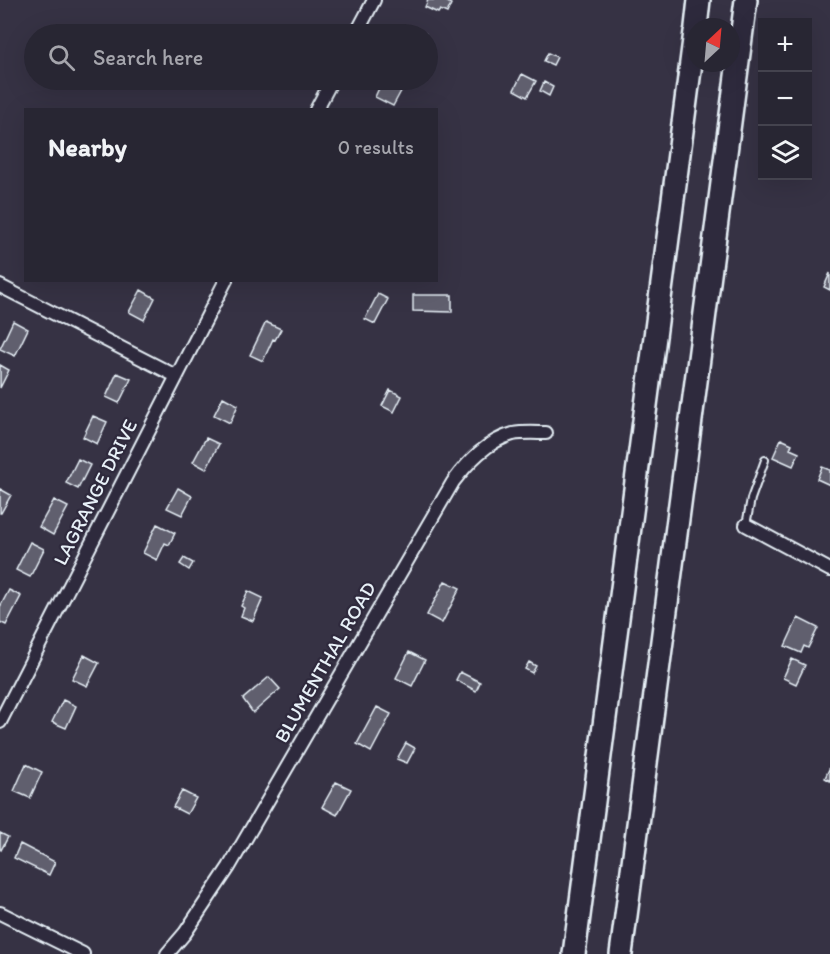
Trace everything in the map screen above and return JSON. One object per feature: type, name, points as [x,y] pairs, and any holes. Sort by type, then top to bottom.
[{"type":"highway","points":[[697,18],[699,0]]},
{"type":"highway","points":[[621,954],[746,0]]},
{"type":"highway","points":[[574,954],[690,72]]},
{"type":"street","points":[[361,24],[374,0]]},
{"type":"street","points":[[317,108],[327,90]]},
{"type":"street","name":"LAGRANGE DRIVE","points":[[0,722],[225,282]]},
{"type":"street","points":[[0,286],[176,376]]},
{"type":"street","name":"BLUMENTHAL ROAD","points":[[168,954],[229,867],[453,482],[470,461],[496,442],[513,434],[546,433]]},
{"type":"street","points":[[746,525],[830,570]]},
{"type":"street","points":[[0,913],[83,954]]},
{"type":"lane","points":[[746,525],[751,499],[765,460]]},
{"type":"building","points":[[428,0],[447,0],[451,4],[447,13],[440,10],[438,13],[425,7]]},
{"type":"building","points":[[548,53],[557,57],[553,65],[544,61]]},
{"type":"building","points":[[522,74],[536,81],[527,97],[514,90]]},
{"type":"building","points":[[544,82],[553,87],[549,96],[540,91]]},
{"type":"building","points":[[378,90],[402,90],[393,106],[375,97]]},
{"type":"building","points":[[830,273],[830,290],[824,287]]},
{"type":"building","points":[[141,290],[155,298],[144,320],[129,312]]},
{"type":"building","points":[[378,294],[388,299],[375,324],[365,319]]},
{"type":"building","points":[[413,295],[452,295],[452,312],[413,311]]},
{"type":"building","points":[[13,321],[28,329],[15,356],[0,349]]},
{"type":"building","points":[[266,322],[281,329],[275,340],[273,339],[263,361],[250,355]]},
{"type":"building","points":[[0,365],[9,370],[0,388]]},
{"type":"building","points":[[117,373],[131,379],[119,403],[106,397]]},
{"type":"building","points":[[390,390],[402,396],[394,412],[382,406]]},
{"type":"building","points":[[223,397],[238,405],[230,423],[214,415]]},
{"type":"building","points":[[93,416],[107,422],[97,444],[83,437]]},
{"type":"building","points":[[206,438],[219,444],[206,469],[193,462]]},
{"type":"building","points":[[781,439],[792,444],[790,449],[799,453],[793,466],[773,457]]},
{"type":"building","points":[[78,459],[90,465],[78,489],[66,483]]},
{"type":"building","points":[[822,467],[830,470],[830,485],[817,479]]},
{"type":"building","points":[[178,488],[192,496],[182,515],[167,508]]},
{"type":"building","points":[[0,489],[11,495],[1,513],[0,513]]},
{"type":"building","points":[[54,500],[68,507],[53,535],[39,527]]},
{"type":"building","points":[[157,524],[175,533],[169,545],[165,543],[157,560],[143,553]]},
{"type":"building","points":[[30,542],[44,549],[30,577],[16,570]]},
{"type":"building","points":[[184,558],[193,563],[189,570],[180,564]]},
{"type":"building","points":[[445,581],[460,588],[442,623],[427,615]]},
{"type":"building","points":[[9,590],[21,596],[6,625],[0,622],[0,607]]},
{"type":"building","points":[[248,591],[263,598],[253,621],[241,616],[244,608],[241,606]]},
{"type":"building","points":[[798,618],[818,628],[808,648],[804,646],[801,653],[785,646]]},
{"type":"building","points":[[409,652],[425,660],[412,686],[396,678]]},
{"type":"building","points":[[84,655],[99,663],[87,686],[72,679]]},
{"type":"building","points":[[792,659],[805,665],[796,684],[783,678]]},
{"type":"building","points":[[529,662],[536,666],[532,673],[525,669]]},
{"type":"building","points":[[460,672],[480,682],[476,691],[456,680]]},
{"type":"building","points":[[269,677],[280,689],[253,713],[243,699]]},
{"type":"building","points":[[63,700],[76,706],[66,728],[52,722]]},
{"type":"building","points":[[377,707],[391,714],[371,752],[357,744]]},
{"type":"building","points":[[406,743],[415,748],[407,763],[397,759]]},
{"type":"building","points":[[26,764],[42,772],[30,798],[14,791]]},
{"type":"building","points":[[830,767],[830,781],[825,778]]},
{"type":"building","points":[[336,782],[351,789],[337,815],[322,807]]},
{"type":"building","points":[[182,791],[196,798],[187,814],[173,807]]},
{"type":"building","points":[[0,833],[8,837],[1,850],[0,849]]},
{"type":"building","points":[[20,844],[55,862],[49,875],[14,858]]}]
